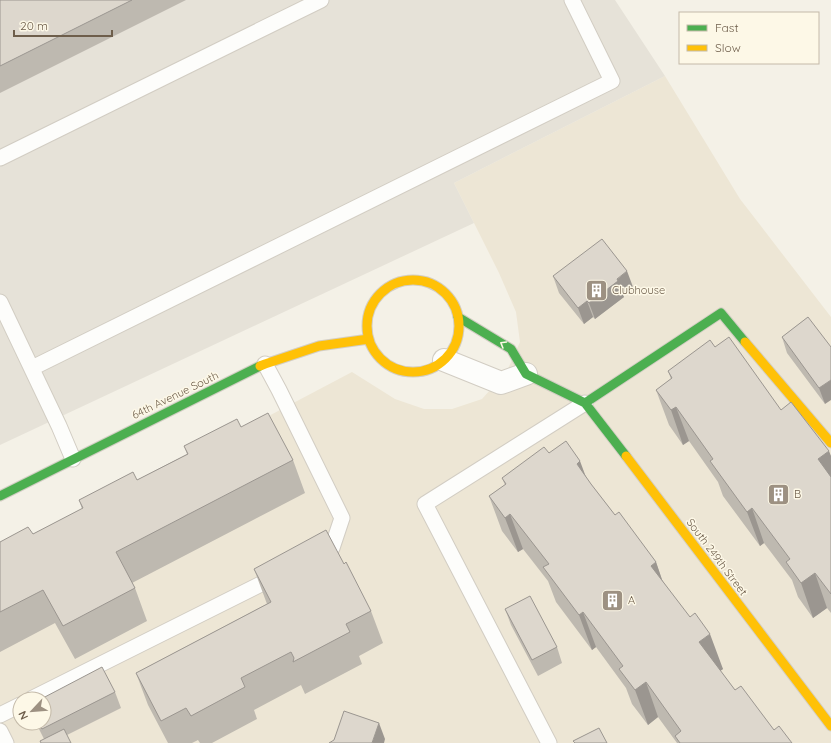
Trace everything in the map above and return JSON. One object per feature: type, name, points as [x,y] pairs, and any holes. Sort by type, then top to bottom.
[{"type":"street","points":[[416,280],[430,283],[443,291],[453,302],[458,317],[458,333],[454,347],[444,360],[431,368],[416,372],[400,370],[386,364],[376,353],[369,339],[367,324],[370,310],[377,297],[388,287],[401,281],[416,280]]},
{"type":"street","points":[[458,317],[511,349],[526,374],[585,403],[721,313],[831,443]]},
{"type":"street","name":"64th Avenue South","points":[[0,496],[265,364],[319,346],[369,339]]},
{"type":"street","points":[[444,360],[501,383],[526,374]]},
{"type":"street","name":"South 249th Street","points":[[585,403],[831,726]]},
{"type":"lane","points":[[0,158],[321,0]]},
{"type":"lane","points":[[32,368],[612,81],[572,0]]},
{"type":"lane","points":[[0,302],[59,426],[73,459]]},
{"type":"lane","points":[[265,364],[342,518],[332,548],[304,562]]},
{"type":"lane","points":[[549,743],[425,504],[585,403]]},
{"type":"lane","points":[[47,691],[290,569]]},
{"type":"lane","points":[[0,715],[12,709]]},
{"type":"lane","points":[[0,731],[6,743]]},
{"type":"shaded area","points":[[0,0],[615,0],[665,76],[454,183],[474,223],[0,445]]},
{"type":"shaded area","points":[[665,76],[740,199],[831,317],[831,743],[0,743],[0,558],[352,372],[395,399],[424,409],[452,409],[482,399],[507,371],[520,342],[516,312],[499,273],[454,183]]},
{"type":"building","points":[[0,0],[132,0],[0,66]]},
{"type":"building","points":[[602,239],[627,271],[617,279],[618,281],[589,303],[587,301],[578,308],[553,276]]},
{"type":"building","points":[[808,317],[831,347],[831,380],[819,388],[782,337]]},
{"type":"building","name":"B","points":[[729,337],[781,410],[791,402],[829,451],[818,459],[831,477],[831,594],[815,573],[801,583],[786,562],[790,559],[752,508],[747,512],[710,461],[713,459],[676,407],[671,410],[656,390],[672,378],[668,371],[710,340],[715,347]]},
{"type":"building","points":[[268,413],[293,460],[116,552],[135,588],[63,626],[43,590],[0,612],[0,542],[28,527],[33,534],[83,508],[79,500],[133,472],[137,480],[188,454],[184,446],[237,419],[241,427]]},
{"type":"building","name":"A","points":[[566,441],[580,461],[577,464],[591,484],[615,515],[619,512],[656,562],[651,566],[690,617],[695,613],[710,634],[699,642],[735,690],[741,686],[774,730],[779,726],[792,743],[680,743],[675,736],[681,731],[646,682],[635,690],[619,669],[623,666],[583,612],[579,615],[543,567],[549,564],[510,514],[505,518],[489,496],[506,484],[502,478],[544,447],[549,453]]},
{"type":"building","points":[[326,530],[344,564],[346,562],[371,611],[346,624],[350,632],[293,662],[294,658],[291,652],[241,678],[245,687],[191,716],[186,708],[161,721],[136,673],[271,602],[254,569]]},
{"type":"building","points":[[530,596],[557,647],[532,660],[505,609]]},
{"type":"building","points":[[102,667],[115,692],[52,724],[52,693]]},
{"type":"building","points":[[344,711],[379,723],[372,743],[329,743],[334,740]]},
{"type":"building","points":[[599,728],[607,743],[575,743],[573,741]]},
{"type":"building","points":[[64,729],[71,743],[41,743],[40,741]]},
{"type":"traffic: fast","points":[[585,403],[721,313],[745,342]]},
{"type":"traffic: fast","points":[[458,317],[511,349],[526,374],[585,403],[626,456]]},
{"type":"traffic: fast","points":[[0,496],[260,366]]},
{"type":"traffic: slow","points":[[413,280],[430,284],[445,294],[455,309],[459,326],[455,343],[445,358],[430,368],[413,372],[396,368],[381,358],[371,343],[367,326],[371,309],[381,294],[396,284],[413,280]]},
{"type":"traffic: slow","points":[[260,366],[319,346],[369,339]]},
{"type":"traffic: slow","points":[[745,342],[831,443]]},
{"type":"traffic: slow","points":[[626,456],[831,726]]},
{"type":"place","name":"Clubhouse","points":[[596,290]]},
{"type":"place","name":"B","points":[[778,494]]},
{"type":"place","name":"A","points":[[612,600]]}]
